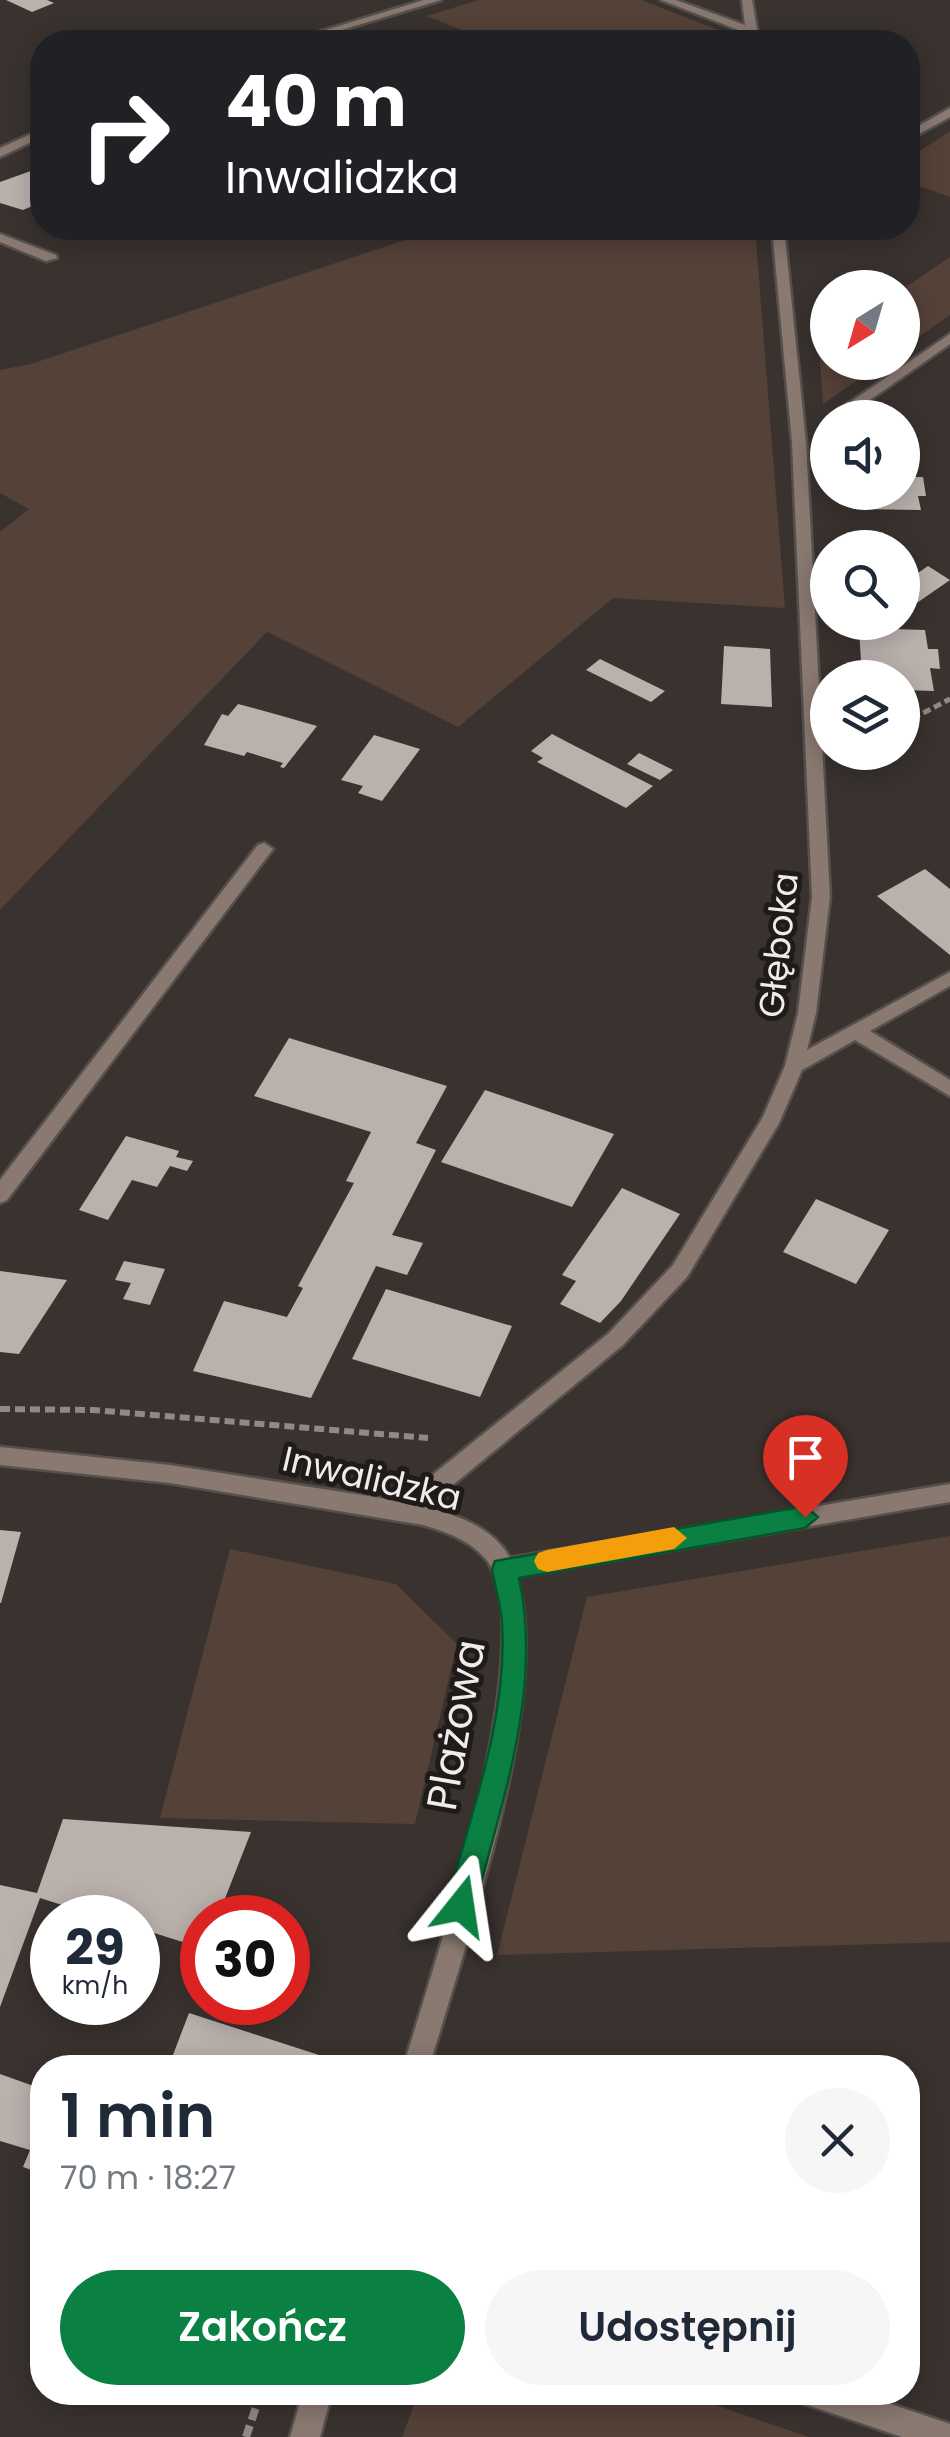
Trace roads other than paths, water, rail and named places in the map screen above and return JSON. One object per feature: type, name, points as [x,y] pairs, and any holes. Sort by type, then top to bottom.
[{"type":"street","points":[[366,0],[392,13]]},
{"type":"street","points":[[333,30],[436,0]]},
{"type":"street","points":[[666,0],[737,30]]},
{"type":"street","points":[[746,0],[752,30]]},
{"type":"street","points":[[920,131],[950,112]]},
{"type":"street","points":[[0,153],[30,139]]},
{"type":"street","points":[[0,238],[51,258]]},
{"type":"street","name":"Głęboka","points":[[402,1512],[616,1339],[680,1270],[772,1118],[794,1066],[807,1014],[821,897],[799,442],[779,240]]},
{"type":"street","points":[[860,400],[950,338]]},
{"type":"street","points":[[799,442],[810,434]]},
{"type":"street","points":[[0,1195],[264,849]]},
{"type":"street","points":[[794,1066],[950,978]]},
{"type":"street","points":[[854,1031],[950,1088]]},
{"type":"street","name":"Inwalidzka","points":[[0,1456],[163,1472],[402,1512],[452,1525],[490,1549],[504,1569]]},
{"type":"street","points":[[504,1569],[950,1494]]},
{"type":"street","name":"Plażowa","points":[[420,2055],[480,1834],[507,1718],[516,1622],[504,1569]]},
{"type":"street","points":[[304,2437],[314,2405]]},
{"type":"street","points":[[849,2405],[946,2437]]}]
